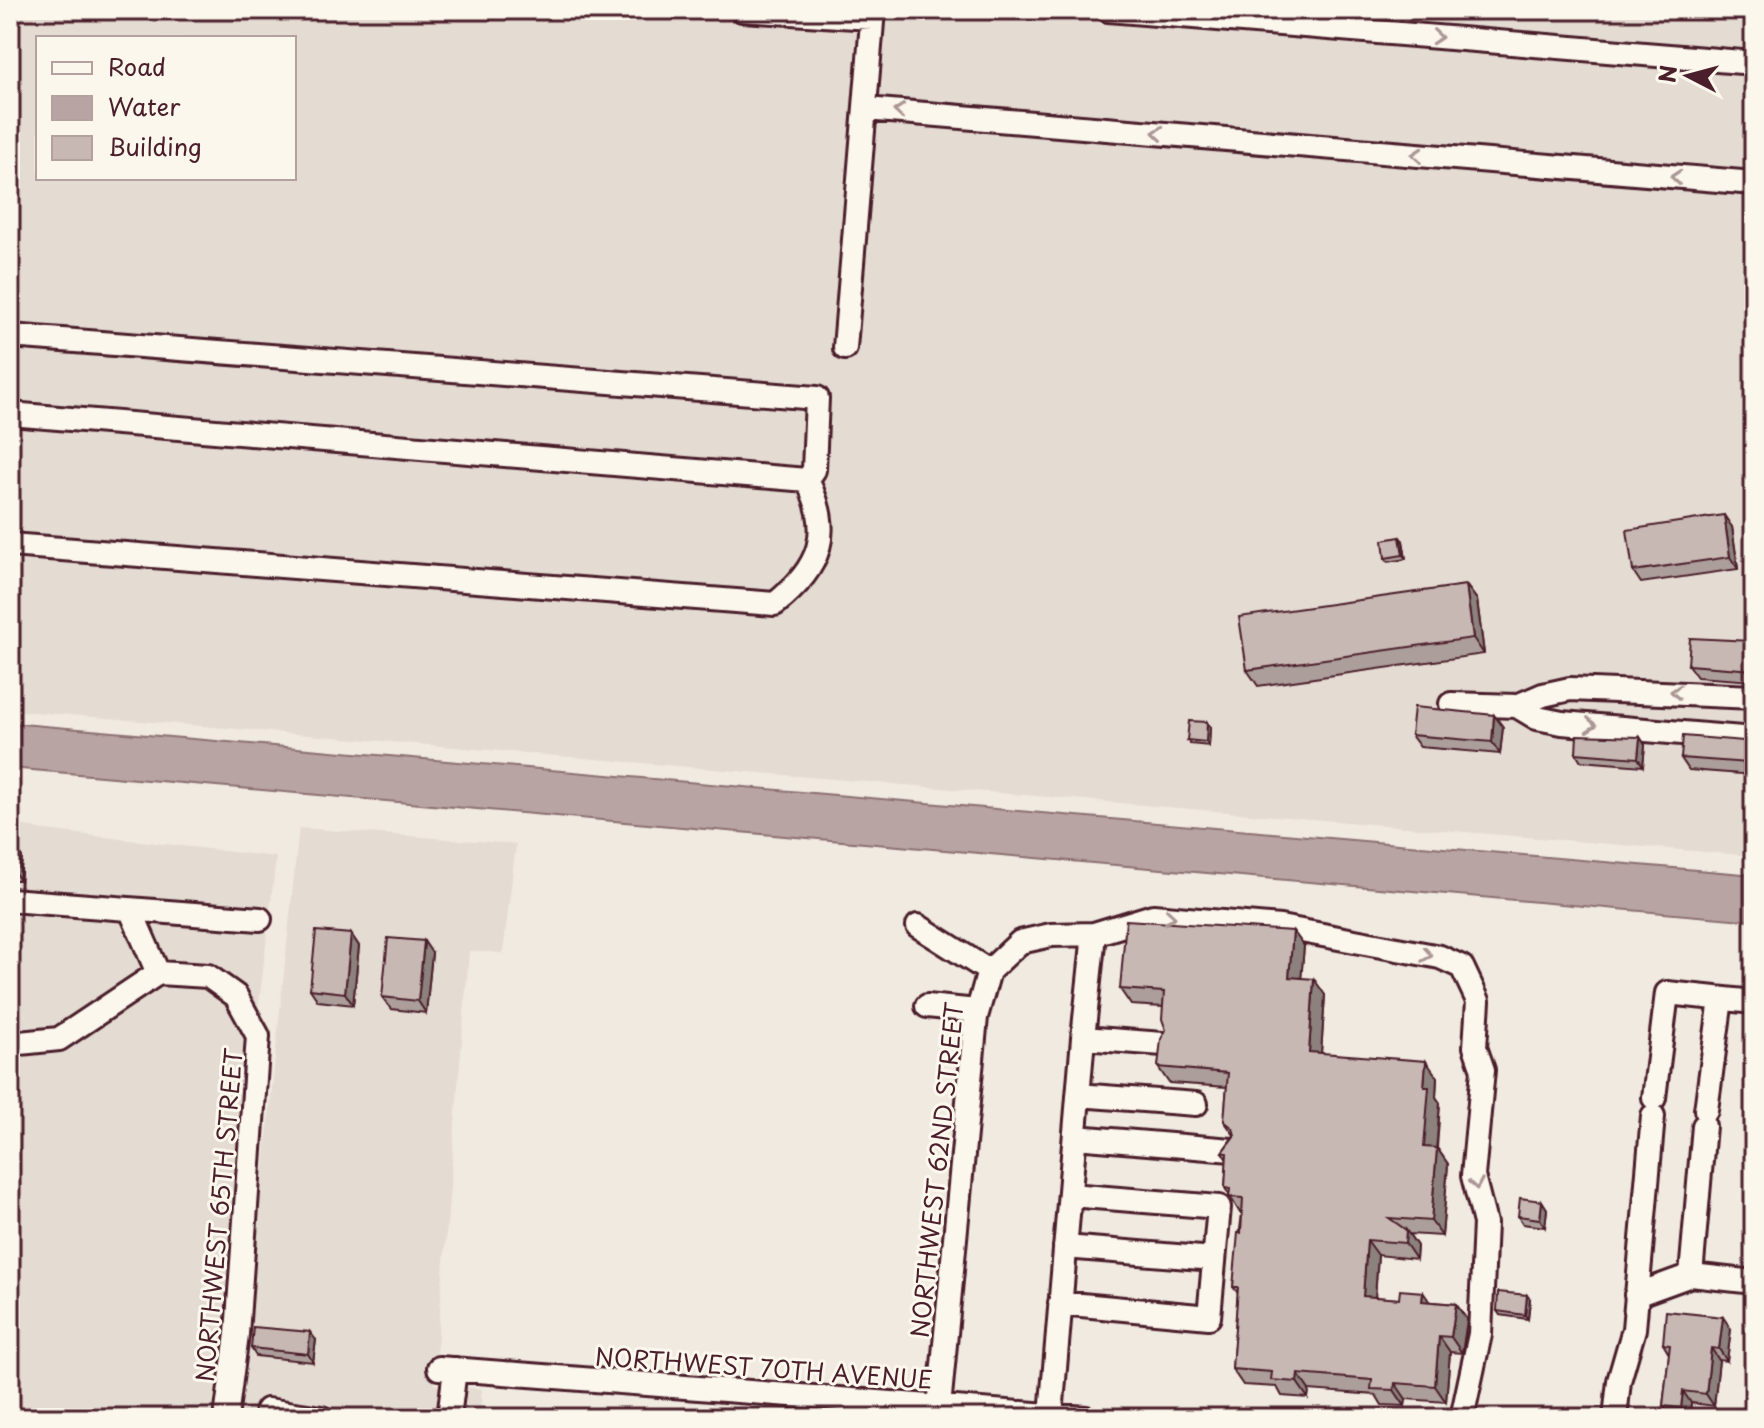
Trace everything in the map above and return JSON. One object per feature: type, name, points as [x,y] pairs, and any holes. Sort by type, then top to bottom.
[{"type":"street","points":[[742,10],[872,14],[845,348]]},
{"type":"street","points":[[1108,10],[1754,63]]},
{"type":"street","points":[[866,109],[1754,183]]},
{"type":"street","points":[[10,336],[817,398],[814,470],[807,480]]},
{"type":"street","points":[[10,414],[807,480]]},
{"type":"street","points":[[10,545],[775,604],[797,586],[818,554],[821,507],[807,480]]},
{"type":"street","points":[[1451,704],[1517,706],[1543,695],[1570,689],[1606,687],[1754,697]]},
{"type":"street","points":[[1517,706],[1537,718],[1562,723],[1754,739]]},
{"type":"street","points":[[10,900],[260,919]]},
{"type":"street","points":[[10,1044],[59,1039],[158,973],[131,911]]},
{"type":"street","points":[[918,926],[989,971],[1020,942],[1051,935],[1094,934],[1153,916],[1280,927],[1440,957],[1462,967],[1478,1001],[1475,1047],[1483,1070],[1473,1176],[1485,1223],[1480,1334],[1462,1418]]},
{"type":"street","points":[[1051,1415],[1094,934]]},
{"type":"street","name":"NORTHWEST 62ND STREET","points":[[939,1412],[977,1011],[989,971]]},
{"type":"street","name":"NORTHWEST 65TH STREET","points":[[158,973],[208,976],[236,996],[258,1036],[237,1334],[226,1418]]},
{"type":"street","points":[[1615,1418],[1619,1381],[1634,1329],[1667,993],[1754,1002]]},
{"type":"street","points":[[1691,1275],[1705,1118],[1721,999]]},
{"type":"street","points":[[927,1006],[977,1011]]},
{"type":"street","points":[[1083,1038],[1163,1044]]},
{"type":"street","points":[[1078,1095],[1196,1104]]},
{"type":"street","points":[[1075,1137],[1232,1150]]},
{"type":"street","points":[[1060,1303],[1209,1317],[1219,1207],[1070,1195]]},
{"type":"street","points":[[1065,1247],[1214,1259]]},
{"type":"street","points":[[1636,1295],[1691,1275],[1754,1282]]},
{"type":"street","name":"NORTHWEST 70TH AVENUE","points":[[449,1418],[447,1369],[939,1412],[1086,1418]]},
{"type":"street","points":[[267,1418],[267,1410],[322,1418]]},
{"type":"shaded area","points":[[10,10],[1754,10],[1754,856],[10,710]]},
{"type":"shaded area","points":[[10,821],[36,829],[276,857],[211,1418],[10,1418]]},
{"type":"shaded area","points":[[299,828],[516,844],[503,953],[469,951],[434,1384],[482,1389],[479,1418],[238,1418]]},
{"type":"water","points":[[10,723],[1754,875],[1754,921],[10,768]]},
{"type":"building","points":[[1724,515],[1730,557],[1633,571],[1627,530]]},
{"type":"building","points":[[1400,537],[1403,555],[1385,558],[1383,540]]},
{"type":"building","points":[[1466,585],[1473,638],[1247,670],[1239,617]]},
{"type":"building","points":[[1690,638],[1751,641],[1754,670],[1688,665]]},
{"type":"building","points":[[1414,707],[1494,715],[1492,742],[1411,735]]},
{"type":"building","points":[[1189,721],[1207,722],[1206,742],[1187,740]]},
{"type":"building","points":[[1577,735],[1640,737],[1638,758],[1576,753]]},
{"type":"building","points":[[1683,736],[1754,740],[1754,760],[1749,759],[1748,763],[1681,758]]},
{"type":"building","points":[[10,848],[16,849],[14,872],[10,872]]},
{"type":"building","points":[[1126,920],[1293,931],[1289,977],[1314,979],[1309,1052],[1426,1061],[1424,1087],[1429,1087],[1424,1147],[1437,1148],[1431,1221],[1389,1218],[1406,1230],[1405,1243],[1367,1240],[1363,1296],[1399,1299],[1400,1290],[1423,1292],[1422,1301],[1456,1304],[1451,1337],[1439,1336],[1435,1386],[1395,1383],[1394,1390],[1371,1389],[1372,1380],[1298,1374],[1297,1382],[1271,1380],[1272,1372],[1232,1369],[1238,1287],[1233,1287],[1243,1198],[1229,1197],[1230,1189],[1225,1188],[1227,1153],[1222,1152],[1235,1135],[1233,1128],[1224,1121],[1228,1073],[1158,1067],[1161,1039],[1166,1030],[1162,1019],[1164,992],[1120,989]]},
{"type":"building","points":[[316,931],[351,934],[345,993],[310,989]]},
{"type":"building","points":[[388,938],[424,941],[418,1001],[382,997]]},
{"type":"building","points":[[1520,1198],[1542,1201],[1540,1219],[1518,1216]]},
{"type":"building","points":[[1498,1292],[1527,1295],[1525,1315],[1497,1311]]},
{"type":"building","points":[[1666,1311],[1723,1317],[1719,1349],[1711,1348],[1706,1394],[1683,1391],[1681,1408],[1663,1406],[1670,1345],[1663,1344]]},
{"type":"building","points":[[253,1327],[310,1332],[308,1354],[251,1348]]}]
